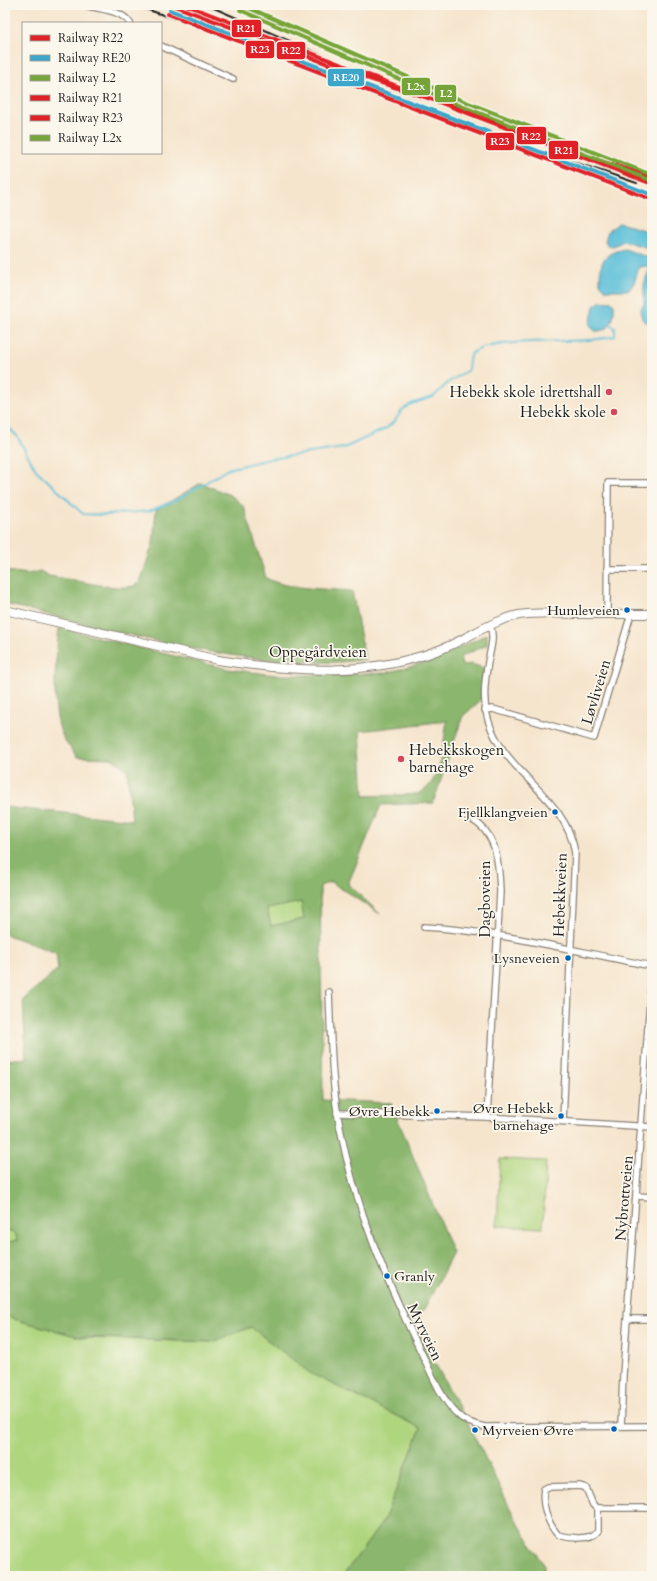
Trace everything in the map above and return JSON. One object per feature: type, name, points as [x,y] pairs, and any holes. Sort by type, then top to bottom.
[{"type":"main road","name":"Oppegårdveien","points":[[5,610],[218,660],[242,664],[313,669],[368,668],[411,659],[439,650],[509,618],[529,614],[652,614]]},
{"type":"street","points":[[85,5],[111,11],[126,18],[129,22]]},
{"type":"street","points":[[162,46],[233,79]]},
{"type":"street","points":[[607,614],[608,483],[652,483]]},
{"type":"street","points":[[608,569],[652,569]]},
{"type":"street","name":"Løvliveien","points":[[486,710],[493,709],[594,738],[631,614]]},
{"type":"street","name":"Hebekkveien","points":[[490,626],[492,637],[485,686],[486,710],[492,730],[500,746],[559,814],[572,838],[575,860],[562,1121]]},
{"type":"street","name":"Dagboveien","points":[[464,816],[482,826],[496,850],[499,866],[500,892],[487,1117]]},
{"type":"street","points":[[424,927],[464,930],[497,935],[652,966]]},
{"type":"street","name":"Nybrottveien","points":[[621,1426],[652,971]]},
{"type":"street","name":"Myrveien","points":[[329,992],[332,1078],[337,1112],[356,1193],[374,1247],[416,1341],[439,1387],[455,1412],[471,1424],[492,1427],[652,1426]]},
{"type":"street","points":[[337,1112],[487,1117],[652,1127]]},
{"type":"street","points":[[637,1196],[652,1197]]},
{"type":"street","points":[[628,1319],[652,1319]]},
{"type":"street","points":[[598,1508],[598,1531],[596,1534],[587,1537],[558,1535],[547,1518],[544,1502],[544,1489],[548,1487],[580,1486],[586,1488],[593,1505],[598,1508],[652,1508]]},
{"type":"green space","points":[[201,483],[232,496],[244,507],[266,578],[274,582],[295,586],[352,591],[365,659],[336,662],[287,661],[216,653],[145,638],[5,604],[5,571],[28,574],[40,571],[49,576],[111,587],[129,587],[140,582],[153,543],[156,510]]},
{"type":"green space","points":[[59,628],[228,669],[276,675],[384,673],[413,666],[444,655],[487,634],[487,645],[460,657],[462,666],[471,664],[484,668],[481,700],[463,716],[433,803],[381,805],[348,884],[380,914],[331,882],[320,886],[323,1100],[391,1103],[453,1253],[415,1327],[470,1427],[514,1516],[544,1565],[544,1576],[343,1576],[384,1520],[421,1428],[310,1373],[251,1327],[212,1342],[80,1337],[17,1320],[5,1315],[5,1243],[17,1240],[16,1234],[5,1229],[5,1060],[26,1058],[23,1000],[58,969],[56,953],[5,934],[5,807],[132,820],[127,769],[111,758],[77,757],[63,737],[56,713],[55,699]],"holes":[[[447,721],[440,762],[433,781],[427,788],[415,794],[364,796],[360,731]],[[301,902],[304,919],[271,926],[267,909]]]},
{"type":"green space","points":[[301,902],[304,919],[271,926],[267,909]]},
{"type":"green space","points":[[500,1159],[546,1161],[543,1228],[497,1226]]},
{"type":"green space","points":[[5,1229],[16,1234],[17,1241],[5,1243]]},
{"type":"green space","points":[[5,1315],[17,1320],[83,1338],[212,1342],[251,1327],[310,1373],[421,1428],[384,1520],[343,1576],[5,1576]]},
{"type":"water","points":[[619,223],[652,232],[652,249],[624,241],[613,246],[608,246],[605,241],[608,231]]},
{"type":"water","points":[[625,249],[652,259],[652,278],[649,282],[649,286],[652,295],[652,326],[642,319],[640,310],[644,304],[644,284],[649,270],[648,266],[639,267],[634,283],[629,290],[606,290],[600,283],[601,269],[604,260],[611,253]]},
{"type":"water","points":[[601,301],[612,302],[614,304],[613,319],[605,329],[595,331],[590,325],[594,306]]},
{"type":"waterway","points":[[5,424],[17,436],[36,470],[83,514],[106,515],[149,511],[177,500],[228,469],[269,459],[344,448],[385,429],[395,421],[402,410],[411,404],[433,397],[449,382],[468,370],[469,358],[471,354],[481,349],[494,345],[510,343],[590,340],[615,336],[615,328],[611,325]]},
{"type":"railway","points":[[134,5],[260,48],[454,122],[637,183]]},
{"type":"railway","points":[[207,5],[345,65]]},
{"type":"rail line","name":"R22","points":[[172,5],[357,75],[459,108],[581,155],[652,177]]},
{"type":"rail line","name":"R21","points":[[186,5],[652,184]]},
{"type":"rail line","name":"L2","points":[[242,5],[461,100],[652,175]]},
{"type":"rail line","name":"RE20","points":[[170,10],[650,194]]},
{"type":"rail line","name":"L2x","points":[[240,10],[459,105],[650,180]]},
{"type":"rail line","name":"R23","points":[[168,14],[648,198]]},
{"type":"place","name":"Hebekk skole idrettshall","points":[[609,392]]},
{"type":"place","name":"Hebekk skole","points":[[614,412]]},
{"type":"place","name":"Humleveien","points":[[627,610]]},
{"type":"place","name":"Hebekkskogen barnehage","points":[[401,759]]},
{"type":"place","name":"Fjellklangveien","points":[[555,812]]},
{"type":"place","name":"Lysneveien","points":[[568,958]]},
{"type":"place","name":"Øvre Hebekk","points":[[437,1111]]},
{"type":"place","name":"Øvre Hebekk barnehage","points":[[561,1116]]},
{"type":"place","name":"Granly","points":[[387,1276]]},
{"type":"place","name":"Myrveien Øvre","points":[[475,1430]]}]
